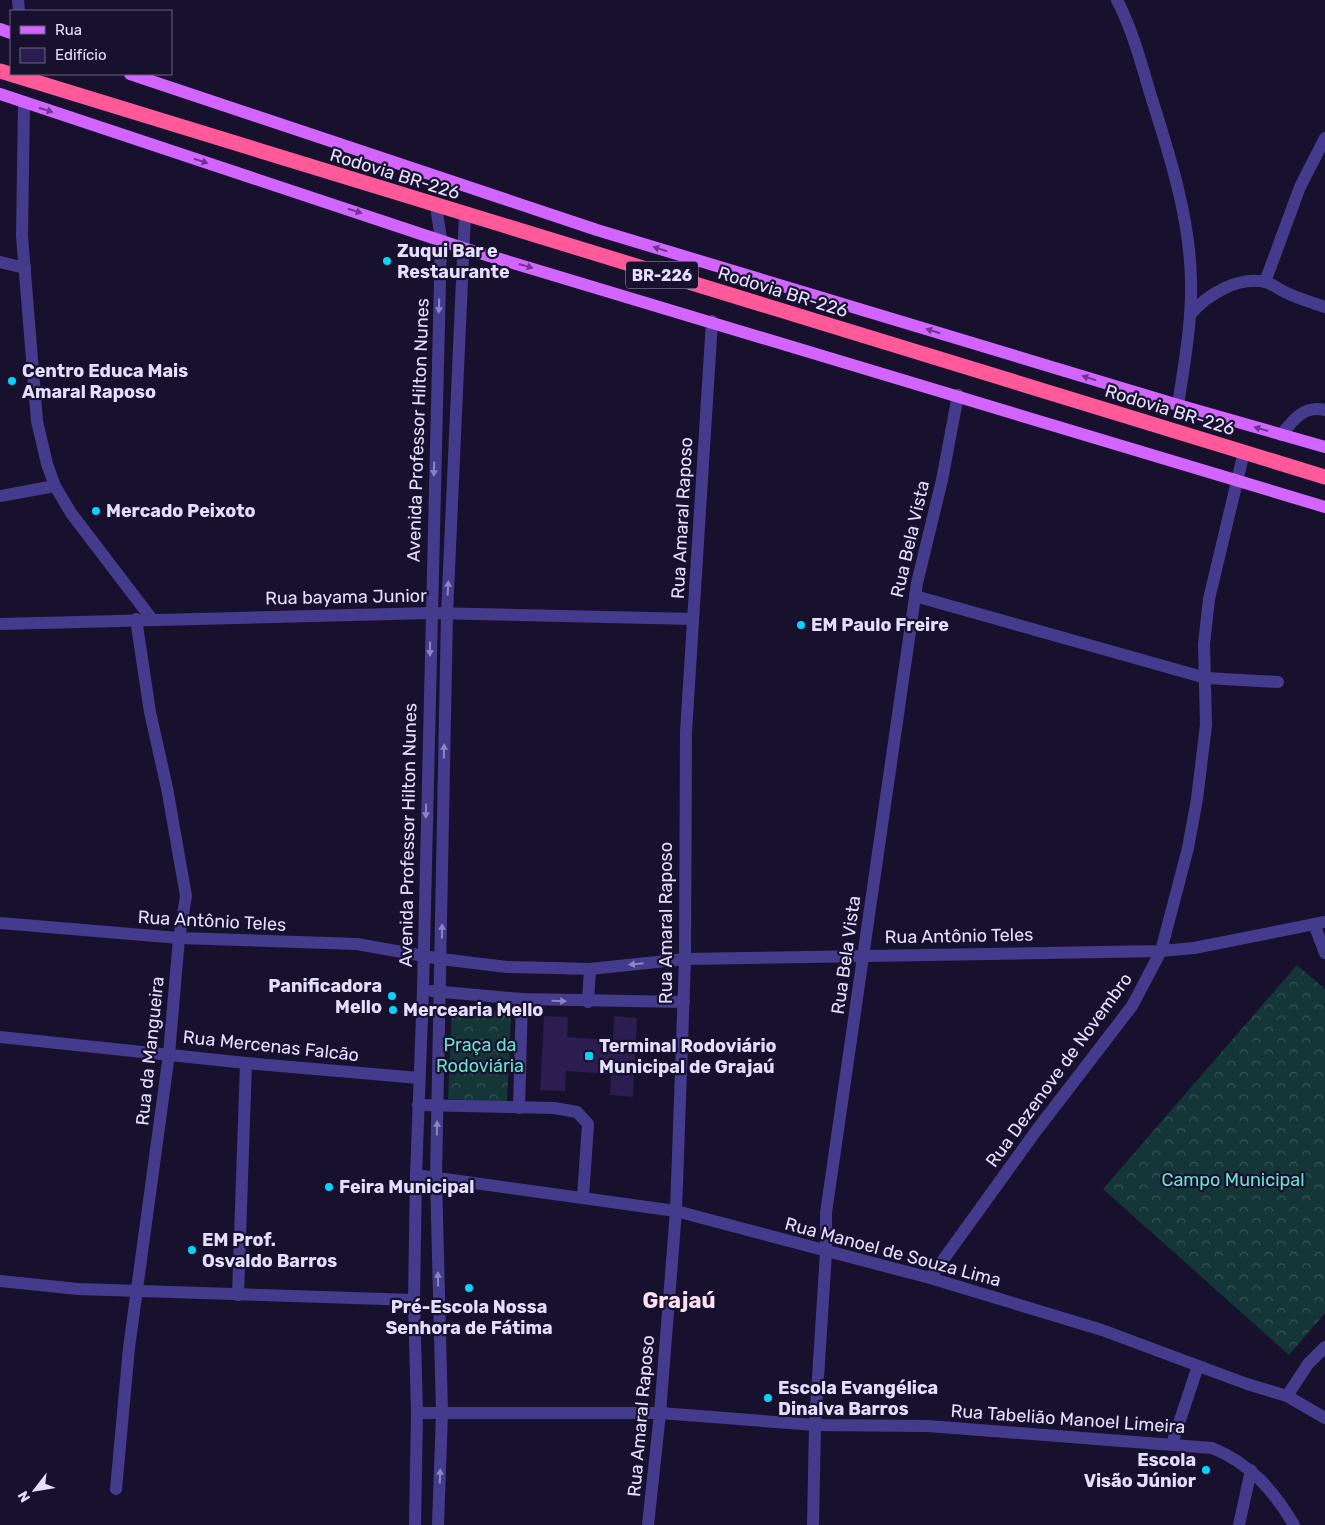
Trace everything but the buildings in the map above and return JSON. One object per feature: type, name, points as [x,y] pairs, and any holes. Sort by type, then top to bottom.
[{"type":"highway","name":"Rodovia BR-226","points":[[18,75],[436,206],[1325,477]]},
{"type":"main road","points":[[133,75],[597,230],[1178,406],[1325,447]]},
{"type":"main road","points":[[0,94],[463,248],[712,321],[1325,507]]},
{"type":"street","points":[[1117,0],[1137,50],[1176,187],[1190,260],[1190,315],[1178,406]]},
{"type":"street","points":[[24,102],[22,219],[25,268],[37,421],[47,464],[55,486],[88,537],[152,618]]},
{"type":"street","points":[[1265,282],[1300,187],[1325,138]]},
{"type":"street","name":"Avenida Professor Hilton Nunes","points":[[415,1525],[417,1413],[414,1300],[440,239],[436,206]]},
{"type":"street","name":"Avenida Professor Hilton Nunes","points":[[438,1525],[442,1413],[436,1177],[447,614],[465,214]]},
{"type":"street","points":[[0,262],[25,268]]},
{"type":"street","points":[[1190,315],[1200,303],[1226,288],[1265,282],[1289,295],[1325,307]]},
{"type":"street","name":"Rua Amaral Raposo","points":[[648,1525],[660,1414],[676,1211],[685,960],[686,741],[712,321]]},
{"type":"street","name":"Rua Bela Vista","points":[[813,1525],[816,1425],[826,1252],[826,1213],[914,596],[958,395]]},
{"type":"street","points":[[1281,435],[1304,412],[1314,407],[1325,410]]},
{"type":"street","name":"Rua Dezenove de Novembro","points":[[930,1278],[1052,1109],[1132,1006],[1160,951],[1188,848],[1206,725],[1205,627],[1209,600],[1244,452]]},
{"type":"street","points":[[0,496],[55,486]]},
{"type":"street","points":[[914,596],[1206,678],[1278,682]]},
{"type":"street","name":"Rua bayama Junior","points":[[0,624],[152,618],[431,613],[694,619]]},
{"type":"street","name":"Rua da Mangueira","points":[[116,1489],[129,1348],[169,1054],[179,938],[186,896],[150,712],[136,619]]},
{"type":"street","name":"Rua Antônio Teles","points":[[0,923],[179,938],[357,944],[441,959],[507,967],[590,969],[685,960],[864,955],[1160,951],[1194,948],[1319,923]]},
{"type":"street","points":[[1319,923],[1325,953]]},
{"type":"street","points":[[588,1002],[590,969]]},
{"type":"street","points":[[423,990],[522,999],[588,1002],[684,1002]]},
{"type":"street","points":[[519,1108],[522,999]]},
{"type":"street","name":"Rua Mercenas Falcão","points":[[0,1037],[246,1063],[419,1078]]},
{"type":"street","points":[[238,1295],[246,1063]]},
{"type":"street","points":[[418,1105],[438,1104],[568,1109],[584,1117],[588,1124],[588,1130],[583,1198]]},
{"type":"street","name":"Rua Manoel de Souza Lima","points":[[416,1175],[676,1211],[930,1278],[1102,1330],[1198,1366],[1287,1396],[1325,1418]]},
{"type":"street","points":[[0,1282],[78,1289],[414,1300]]},
{"type":"street","points":[[1287,1396],[1308,1364],[1325,1347]]},
{"type":"street","points":[[1172,1444],[1198,1366]]},
{"type":"street","name":"Rua Tabelião Manoel Limeira","points":[[417,1413],[660,1414],[816,1425],[928,1426],[1212,1448],[1233,1456],[1251,1470],[1266,1485],[1294,1525]]},
{"type":"street","points":[[1238,1525],[1251,1470]]},
{"type":"green space","name":"Campo Municipal","points":[[1297,965],[1325,989],[1325,1313],[1289,1355],[1103,1189]]},
{"type":"green space","name":"Praça da Rodoviária","points":[[452,1009],[511,1013],[507,1102],[448,1099]]},
{"type":"place","name":"Zuqui Bar e Restaurante","points":[[387,261]]},
{"type":"place","name":"Centro Educa Mais Amaral Raposo","points":[[12,381]]},
{"type":"place","name":"Mercado Peixoto","points":[[96,511]]},
{"type":"place","name":"EM Paulo Freire","points":[[801,625]]},
{"type":"place","name":"Panificadora Mello","points":[[392,996]]},
{"type":"place","name":"Mercearia Mello","points":[[393,1010]]},
{"type":"place","name":"Terminal Rodoviário Municipal de Grajaú","points":[[589,1056]]},
{"type":"place","name":"Feira Municipal","points":[[329,1187]]},
{"type":"place","name":"EM Prof. Osvaldo Barros","points":[[192,1250]]},
{"type":"place","name":"Pré-Escola Nossa Senhora de Fátima","points":[[469,1288]]},
{"type":"place","name":"Escola Evangélica Dinalva Barros","points":[[768,1398]]},
{"type":"place","name":"Escola Visão Júnior","points":[[1206,1470]]},
{"type":"district","name":"Grajaú","points":[[679,1300]]}]
